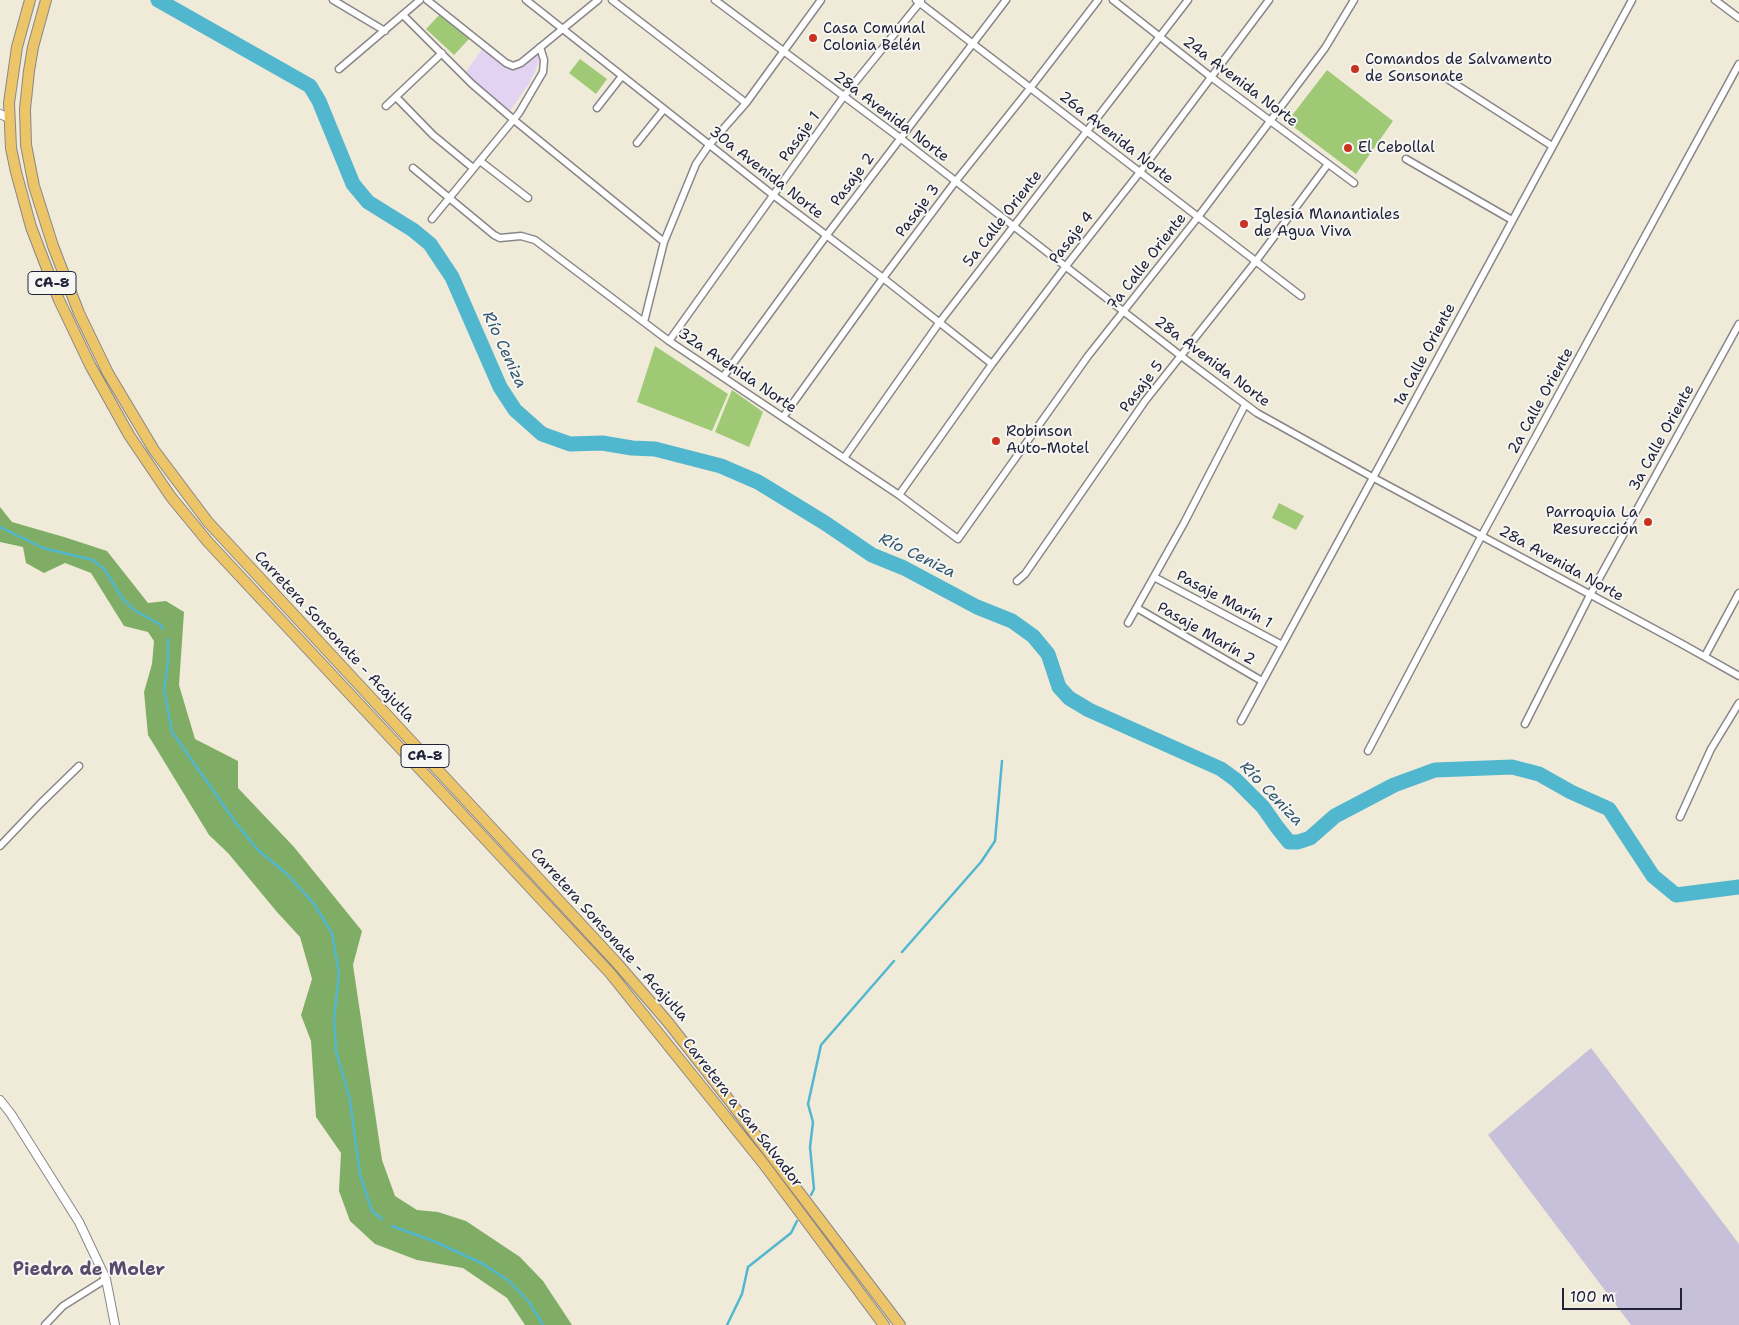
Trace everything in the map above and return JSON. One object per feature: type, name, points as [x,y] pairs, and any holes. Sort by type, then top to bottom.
[{"type":"highway","name":"CA-8","points":[[4,116],[30,0]]},
{"type":"highway","name":"Carretera Sonsonate - Acajutla","points":[[46,0],[28,70],[25,109],[26,144],[34,186],[53,246],[79,313],[108,373],[154,450],[208,522],[616,962],[654,1006],[730,1100],[900,1325]]},
{"type":"highway","name":"Carretera a San Salvador","points":[[4,116],[16,172],[31,227],[44,264],[77,340],[112,407],[172,497],[208,542],[610,974],[764,1163],[884,1325]]},
{"type":"street","points":[[333,0],[385,30]]},
{"type":"street","points":[[339,69],[420,0]]},
{"type":"street","points":[[427,0],[506,64],[513,66],[521,63],[598,0]]},
{"type":"street","name":"30a Avenida Norte","points":[[526,0],[773,195],[992,364]]},
{"type":"street","points":[[612,0],[746,103]]},
{"type":"street","name":"28a Avenida Norte","points":[[715,0],[900,138],[1245,404],[1374,478],[1739,676]]},
{"type":"street","points":[[644,322],[664,242],[696,164],[709,145],[746,103],[822,0]]},
{"type":"street","name":"Pasaje 2","points":[[723,378],[826,236],[1006,0]]},
{"type":"street","name":"Pasaje 3","points":[[783,417],[955,182],[1098,0]]},
{"type":"street","name":"24a Avenida Norte","points":[[1113,0],[1210,77],[1354,183]]},
{"type":"street","name":"5a Calle Oriente","points":[[844,458],[939,323],[1188,0]]},
{"type":"street","name":"Pasaje 4","points":[[899,495],[992,364],[1140,172],[1269,0]]},
{"type":"street","name":"7a Calle Oriente","points":[[958,539],[1088,356],[1198,216],[1324,48],[1354,0]]},
{"type":"street","name":"1a Calle Oriente","points":[[1241,721],[1632,0]]},
{"type":"street","points":[[1715,0],[1739,18]]},
{"type":"street","name":"26a Avenida Norte","points":[[919,1],[1086,132],[1301,296]]},
{"type":"street","name":"Pasaje 1","points":[[669,341],[844,96],[919,1]]},
{"type":"street","points":[[403,15],[472,84],[664,242]]},
{"type":"street","points":[[432,219],[514,120],[543,72],[544,60],[540,47]]},
{"type":"street","points":[[386,106],[442,53]]},
{"type":"street","name":"2a Calle Oriente","points":[[1368,750],[1482,535],[1739,64]]},
{"type":"street","points":[[597,108],[622,76]]},
{"type":"street","points":[[1449,80],[1552,146]]},
{"type":"street","points":[[396,97],[433,135],[473,168]]},
{"type":"street","points":[[637,144],[664,109]]},
{"type":"street","points":[[1406,159],[1512,220]]},
{"type":"street","points":[[480,160],[528,198]]},
{"type":"street","name":"Pasaje 5","points":[[1017,581],[1024,574],[1145,400],[1256,261],[1328,164]]},
{"type":"street","points":[[414,168],[449,198]]},
{"type":"street","name":"32a Avenida Norte","points":[[449,198],[500,238],[521,236],[535,240],[669,341],[899,495],[958,539]]},
{"type":"street","name":"3a Calle Oriente","points":[[1525,724],[1590,595],[1739,324]]},
{"type":"street","points":[[1128,623],[1245,404]]},
{"type":"street","name":"Pasaje Marín 1","points":[[1154,577],[1282,645]]},
{"type":"street","points":[[1705,656],[1739,593]]},
{"type":"street","name":"Pasaje Marín 2","points":[[1137,608],[1262,681]]},
{"type":"street","points":[[1680,817],[1711,749],[1739,703]]},
{"type":"street","points":[[0,846],[79,766]]},
{"type":"street","points":[[0,1100],[79,1222],[106,1279],[115,1325]]},
{"type":"street","points":[[44,1325],[63,1306],[106,1279]]},
{"type":"shaded area","points":[[483,48],[513,70],[518,69],[539,51],[540,57],[535,72],[510,111],[465,73]]},
{"type":"shaded area","points":[[1591,1048],[1739,1244],[1739,1325],[1631,1325],[1488,1135]]},
{"type":"green space","points":[[441,13],[469,39],[454,55],[426,29]]},
{"type":"green space","points":[[580,59],[607,79],[596,94],[569,73]]},
{"type":"green space","name":"El Cebollal","points":[[1327,70],[1393,121],[1356,174],[1287,122]]},
{"type":"green space","points":[[655,346],[728,394],[712,431],[637,402]]},
{"type":"green space","points":[[732,390],[763,412],[749,447],[715,432]]},
{"type":"green space","points":[[1279,503],[1304,516],[1296,530],[1272,518]]},
{"type":"green space","points":[[0,507],[12,522],[107,551],[148,603],[166,601],[184,612],[179,685],[195,739],[238,761],[238,788],[294,847],[362,931],[353,965],[382,1160],[395,1196],[417,1210],[438,1212],[466,1221],[520,1257],[543,1281],[572,1325],[525,1325],[507,1298],[463,1268],[417,1260],[375,1244],[350,1221],[339,1191],[341,1153],[316,1117],[311,1041],[301,1015],[312,979],[300,937],[228,853],[209,835],[148,735],[144,692],[152,664],[154,641],[148,632],[124,626],[91,573],[65,563],[44,573],[26,563],[23,547],[0,542]]},
{"type":"waterway","name":"Río Ceniza","points":[[158,0],[310,86],[319,101],[353,184],[368,202],[413,230],[430,244],[452,277],[500,387],[515,410],[542,434],[570,444],[602,443],[632,448],[655,449],[721,466],[758,482],[825,523],[872,555],[904,568],[977,607],[1012,621],[1033,636],[1048,654],[1059,687],[1069,698],[1089,710],[1221,769],[1236,780],[1263,807],[1289,842],[1298,842],[1310,838],[1335,816],[1394,785],[1435,770],[1512,767],[1539,774],[1571,792],[1609,809],[1653,876],[1676,895],[1739,887]]},
{"type":"waterway","points":[[0,527],[43,548],[93,560],[105,570],[122,598],[134,610],[161,625],[163,629]]},
{"type":"waterway","points":[[168,639],[168,662],[164,690],[172,732],[236,823],[257,849],[288,875],[314,904],[332,933],[339,974],[334,1018],[336,1051],[350,1100],[360,1175],[372,1211],[382,1219]]},
{"type":"waterway","points":[[902,952],[981,862],[995,841],[1002,761]]},
{"type":"waterway","points":[[811,1195],[814,1189],[810,1147],[813,1122],[808,1104],[821,1045],[894,961]]},
{"type":"waterway","points":[[727,1325],[742,1294],[748,1267],[791,1233],[797,1221]]},
{"type":"waterway","points":[[392,1226],[436,1242],[483,1264],[509,1281],[529,1302],[543,1325]]},
{"type":"place","name":"Casa Comunal Colonia Belén","points":[[813,38]]},
{"type":"place","name":"Comandos de Salvamento de Sonsonate","points":[[1355,69]]},
{"type":"place","name":"El Cebollal","points":[[1348,148]]},
{"type":"place","name":"Iglesia Manantiales de Agua Viva","points":[[1244,224]]},
{"type":"place","name":"Robinson Auto-Motel","points":[[996,441]]},
{"type":"place","name":"Parroquia La Resurección","points":[[1648,522]]},
{"type":"district","name":"Piedra de Moler","points":[[89,1270]]}]
